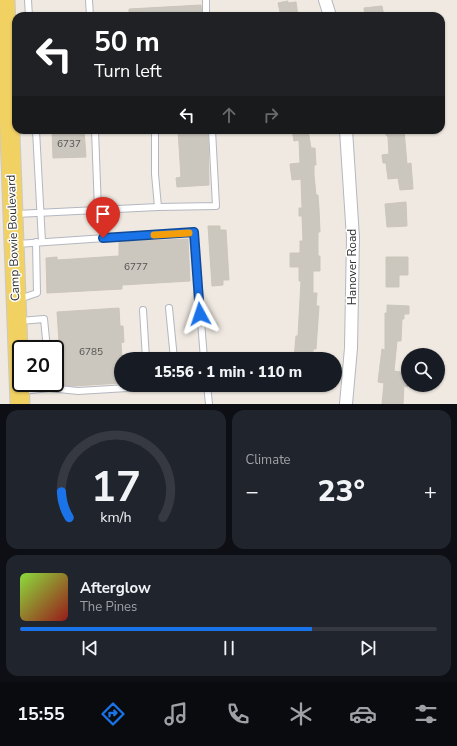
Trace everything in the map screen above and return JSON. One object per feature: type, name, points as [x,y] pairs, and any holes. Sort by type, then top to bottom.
[{"type":"main road","name":"Camp Bowie Boulevard","points":[[5,0],[12,65],[13,244],[8,301],[16,321],[20,398]]},
{"type":"street","points":[[325,0],[329,12]]},
{"type":"street","name":"Hanover Road","points":[[346,134],[353,238],[351,348],[346,404]]},
{"type":"lane","points":[[28,0],[29,12]]},
{"type":"lane","points":[[89,0],[90,12]]},
{"type":"lane","points":[[206,0],[206,12]]},
{"type":"lane","points":[[8,301],[37,293],[41,212],[36,134]]},
{"type":"lane","points":[[95,134],[98,210]]},
{"type":"lane","points":[[155,134],[155,174],[158,207]]},
{"type":"lane","points":[[12,214],[158,207],[216,206],[212,134]]},
{"type":"lane","points":[[13,244],[194,232],[203,352]]},
{"type":"lane","points":[[169,308],[173,352]]},
{"type":"lane","points":[[143,310],[146,352]]},
{"type":"lane","points":[[16,321],[44,319],[46,340]]},
{"type":"lane","points":[[64,389],[78,391],[114,388]]},
{"type":"lane","points":[[20,398],[34,392]]},
{"type":"lane","points":[[208,392],[209,404]]},
{"type":"building","points":[[288,1],[288,3],[296,2],[297,12],[280,12],[278,3]]},
{"type":"building","points":[[201,5],[202,12],[129,12],[129,9]]},
{"type":"building","points":[[382,6],[383,12],[364,12],[364,8]]},
{"type":"building","points":[[52,134],[84,134],[86,157],[53,158]]},
{"type":"building","points":[[178,134],[208,134],[209,185],[177,187],[176,178],[181,177]]},
{"type":"building","points":[[293,134],[309,134],[311,148],[315,148],[316,165],[314,165],[314,175],[319,209],[320,232],[318,232],[318,256],[320,256],[320,271],[313,271],[313,293],[317,293],[316,306],[319,306],[316,349],[313,349],[313,352],[295,352],[296,336],[298,336],[301,281],[299,281],[299,267],[290,267],[290,253],[300,253],[300,241],[303,241],[302,216],[299,216],[299,208],[302,208],[301,179],[292,180],[290,164],[300,163],[299,140],[294,141]]},
{"type":"building","points":[[385,134],[404,134],[407,164],[411,163],[413,189],[400,190],[398,178],[388,179],[386,163],[383,163],[382,155],[389,154],[388,137]]},
{"type":"building","points":[[406,202],[407,226],[387,227],[385,204]]},
{"type":"building","points":[[208,226],[220,226],[220,230],[226,230],[229,280],[223,280],[223,285],[212,286]]},
{"type":"building","points":[[188,239],[190,281],[122,285],[122,289],[47,293],[46,258],[57,257],[57,260],[119,256],[119,242]]},
{"type":"building","points":[[386,257],[408,257],[408,275],[399,275],[399,287],[386,287]]},
{"type":"building","points":[[387,305],[409,306],[409,314],[404,314],[404,319],[402,319],[401,341],[397,341],[394,371],[401,372],[401,392],[404,392],[403,404],[382,404],[384,383],[378,382],[382,349],[385,350],[385,313],[387,313]]},
{"type":"building","points":[[119,308],[120,326],[123,326],[124,342],[121,343],[122,352],[114,352],[114,383],[64,385],[64,340],[59,340],[57,312]]},
{"type":"slow traffic","points":[[154,235],[189,233]]},
{"type":"route","points":[[103,238],[194,232],[200,314]]}]
